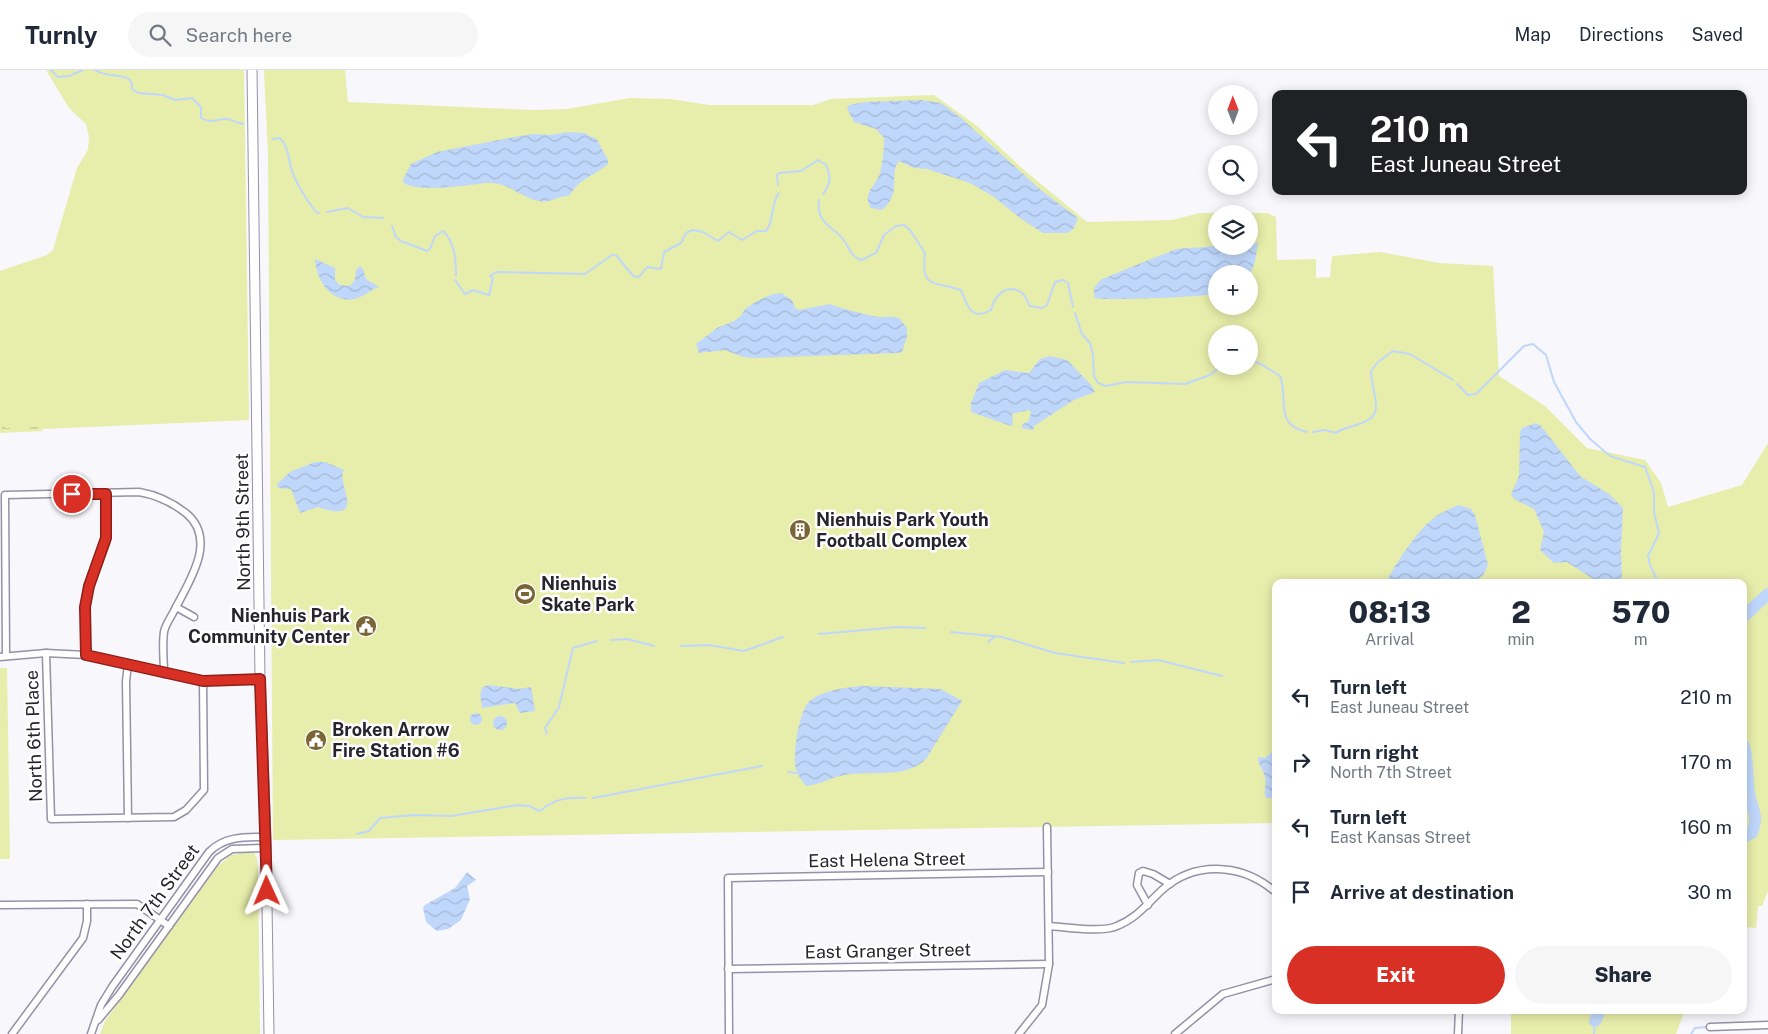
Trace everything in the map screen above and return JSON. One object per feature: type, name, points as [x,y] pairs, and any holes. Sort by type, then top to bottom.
[{"type":"main road","name":"North 9th Street","points":[[252,70],[260,679],[266,837],[269,1034]]},
{"type":"street","points":[[164,674],[164,630],[197,563],[202,545],[200,532],[194,521],[178,507],[155,495],[139,492],[5,495],[3,656],[46,653],[86,655],[164,674],[203,681],[260,679]]},
{"type":"street","points":[[86,655],[85,607],[89,586],[106,538],[106,494]]},
{"type":"street","points":[[176,607],[194,617]]},
{"type":"street","name":"North 6th Place","points":[[46,653],[51,819],[128,818]]},
{"type":"street","points":[[128,664],[126,681],[128,818],[174,817],[186,810],[204,790],[203,681]]},
{"type":"street","points":[[1019,1034],[1042,1005],[1049,964],[1047,827]]},
{"type":"street","name":"North 7th Street","points":[[91,1034],[101,1005],[112,987],[213,848],[230,839],[266,837]]},
{"type":"street","name":"North 7th Street","points":[[96,1022],[119,995],[222,854],[236,848],[266,848]]},
{"type":"street","points":[[1049,926],[1115,927],[1132,919],[1179,877],[1200,870],[1220,869],[1242,872],[1261,880],[1272,888]]},
{"type":"street","points":[[1148,905],[1137,885],[1139,873],[1143,871],[1153,874],[1170,884]]},
{"type":"street","name":"East Helena Street","points":[[728,969],[728,878],[1048,872]]},
{"type":"street","points":[[12,1034],[83,938],[87,921],[87,904]]},
{"type":"street","points":[[0,905],[137,904],[169,926]]},
{"type":"street","name":"East Granger Street","points":[[728,969],[1049,964]]},
{"type":"street","points":[[728,969],[729,1034]]},
{"type":"street","points":[[1175,1034],[1223,994],[1272,980]]},
{"type":"street","points":[[1458,1034],[1459,1014]]},
{"type":"street","points":[[1710,1027],[1768,1025]]},
{"type":"green space","points":[[46,70],[244,70],[249,420],[42,429],[32,427],[9,428],[0,425],[0,271],[47,255],[53,250],[77,168],[88,150],[89,137],[86,124],[69,108]]},
{"type":"green space","points":[[264,70],[345,70],[348,102],[533,110],[567,109],[630,98],[670,99],[709,105],[813,105],[831,99],[934,95],[977,126],[1024,170],[1087,222],[1172,220],[1200,213],[1208,213],[1208,255],[1258,255],[1258,213],[1267,213],[1276,217],[1277,260],[1316,259],[1316,278],[1330,277],[1332,256],[1380,252],[1439,263],[1493,266],[1499,376],[1545,406],[1587,448],[1645,460],[1661,483],[1668,507],[1742,485],[1768,443],[1768,891],[1762,906],[1758,906],[1756,928],[1747,927],[1747,579],[1272,579],[1272,823],[273,840],[268,156]]},
{"type":"green space","points":[[0,424],[6,428],[39,427],[43,431],[0,433]]},
{"type":"green space","points":[[0,668],[7,668],[10,859],[0,859]]},
{"type":"green space","points":[[254,853],[257,858],[258,869],[260,1034],[100,1034],[105,1021],[217,867],[231,855]]},
{"type":"green space","points":[[1511,1014],[1684,1014],[1676,1034],[1511,1034]]},
{"type":"water","points":[[921,100],[941,103],[960,117],[1041,190],[1078,218],[1074,228],[1068,233],[1043,233],[1020,218],[994,197],[970,183],[927,169],[914,168],[899,161],[896,166],[894,190],[888,204],[882,210],[871,208],[868,198],[880,173],[884,138],[876,129],[854,122],[847,108],[849,105],[865,102]]},
{"type":"water","points":[[568,132],[585,133],[596,138],[608,160],[608,164],[578,184],[569,196],[543,202],[500,184],[485,183],[428,188],[408,185],[402,181],[411,164],[437,152],[533,134],[550,135]]},
{"type":"water","points":[[1208,247],[1208,255],[1256,255],[1254,265],[1208,265],[1208,295],[1153,298],[1095,298],[1095,287],[1102,279],[1176,249]]},
{"type":"water","points":[[315,259],[335,268],[335,280],[340,285],[350,286],[355,280],[356,270],[360,266],[366,279],[379,287],[358,298],[349,300],[334,295],[322,283]]},
{"type":"water","points":[[781,293],[792,300],[795,308],[799,310],[830,304],[878,317],[899,318],[907,328],[907,337],[902,352],[757,358],[743,357],[725,350],[699,353],[696,344],[717,328],[734,321],[741,316],[745,309],[757,301],[773,294]]},
{"type":"water","points":[[1050,356],[1067,360],[1092,386],[1095,392],[1074,400],[1034,426],[1033,430],[1021,428],[1024,423],[1028,422],[1031,413],[1029,410],[1012,414],[1013,424],[1011,426],[971,412],[971,403],[979,383],[1005,370],[1029,373],[1040,359]]},
{"type":"water","points":[[1536,423],[1541,426],[1580,476],[1609,494],[1623,508],[1622,579],[1593,579],[1567,562],[1554,563],[1540,550],[1544,532],[1534,509],[1514,499],[1511,494],[1519,476],[1520,432],[1522,428]]},
{"type":"water","points":[[315,462],[325,462],[344,470],[342,476],[347,506],[343,510],[334,511],[318,507],[300,513],[291,489],[278,488],[277,484],[290,472]]},
{"type":"water","points":[[1459,505],[1471,509],[1475,515],[1488,565],[1484,574],[1478,579],[1388,579],[1399,560],[1424,527],[1432,519]]},
{"type":"water","points":[[488,685],[519,689],[531,687],[535,711],[520,713],[515,703],[482,708],[481,691],[482,688]]},
{"type":"water","points":[[863,686],[941,689],[962,701],[926,759],[917,766],[898,772],[844,775],[806,786],[797,772],[795,763],[798,733],[803,712],[811,700],[829,691]]},
{"type":"water","points":[[474,713],[478,713],[482,719],[478,725],[474,725],[470,721],[470,717]]},
{"type":"water","points":[[500,716],[505,718],[507,723],[505,728],[500,730],[495,728],[493,723],[495,718]]},
{"type":"water","points":[[1272,752],[1272,798],[1266,798],[1266,782],[1258,757],[1265,758]]},
{"type":"water","points":[[467,872],[476,880],[467,886],[470,899],[461,920],[448,929],[437,931],[426,922],[423,908],[455,888]]},
{"type":"waterway","points":[[51,70],[58,77],[69,76],[83,70]]},
{"type":"waterway","points":[[95,70],[107,75],[129,79],[132,83],[132,89],[138,93],[163,95],[175,100],[192,98],[201,107],[201,118],[205,120],[228,119],[243,124]]},
{"type":"waterway","points":[[272,139],[280,138],[283,142],[287,149],[292,171],[302,193],[316,212],[319,213]]},
{"type":"waterway","points":[[778,185],[777,175],[779,173],[801,171],[818,160],[826,165],[829,173],[828,187],[823,194]]},
{"type":"waterway","points":[[455,280],[465,294],[473,290],[489,295],[493,278],[490,276],[496,272],[585,274],[612,255],[616,255],[633,276],[639,277],[647,267],[661,269],[664,252],[681,243],[686,233],[692,230],[703,232],[718,241],[729,232],[742,240],[757,231],[766,231],[771,222],[774,202],[779,193]]},
{"type":"waterway","points":[[819,200],[820,214],[826,224],[843,239],[852,254],[861,260],[876,253],[884,235],[896,226],[904,225],[910,230],[925,253],[924,265],[927,278],[936,284],[961,290],[970,310],[974,313],[984,313],[991,310],[998,296],[1010,289],[1021,292],[1030,306],[1042,308],[1047,305],[1055,282],[1063,280],[1068,283],[1073,307]]},
{"type":"waterway","points":[[327,212],[348,208],[363,217],[383,218]]},
{"type":"waterway","points":[[392,226],[396,237],[401,241],[427,251],[430,249],[435,236],[443,231],[452,246],[456,276]]},
{"type":"waterway","points":[[1075,313],[1082,334],[1090,343],[1093,355],[1094,376],[1098,383],[1106,386],[1126,382],[1185,384],[1210,375]]},
{"type":"waterway","points":[[1457,384],[1468,395],[1476,394],[1524,346],[1533,344],[1546,355],[1554,382],[1576,422],[1590,439],[1610,456],[1645,467],[1654,492],[1654,512],[1659,533],[1648,556],[1657,579]]},
{"type":"waterway","points":[[1313,432],[1325,430],[1336,433],[1367,421],[1372,417],[1376,406],[1371,371],[1378,362],[1393,351],[1410,354],[1453,380]]},
{"type":"waterway","points":[[1258,363],[1280,376],[1286,417],[1296,428],[1307,432]]},
{"type":"waterway","points":[[1747,613],[1768,594]]},
{"type":"waterway","points":[[819,634],[898,627],[925,628]]},
{"type":"waterway","points":[[951,632],[1002,637],[1055,653],[1124,663]]},
{"type":"waterway","points":[[681,646],[709,645],[744,651],[783,637]]},
{"type":"waterway","points":[[988,642],[994,637]]},
{"type":"waterway","points":[[611,640],[627,639],[654,646]]},
{"type":"waterway","points":[[547,734],[545,728],[559,707],[573,648],[597,641]]},
{"type":"waterway","points":[[1131,662],[1158,660],[1222,676]]},
{"type":"waterway","points":[[593,798],[762,766]]},
{"type":"waterway","points":[[1747,770],[1749,792],[1755,819],[1752,833],[1747,836]]},
{"type":"waterway","points":[[788,772],[797,773]]},
{"type":"waterway","points":[[357,834],[369,831],[380,818],[414,815],[451,816],[517,805],[529,806],[540,811],[550,804],[561,800],[585,798]]},
{"type":"waterway","points":[[1595,1021],[1598,1014]]},
{"type":"waterway","points":[[1594,1034],[1595,1021]]},
{"type":"waterway","points":[[1691,1034],[1695,1028],[1707,1027]]},
{"type":"place","name":"Nienhuis Park Youth Football Complex","points":[[800,530]]},
{"type":"place","name":"Nienhuis Skate Park","points":[[525,594]]},
{"type":"place","name":"Nienhuis Park Community Center","points":[[366,626]]},
{"type":"place","name":"Broken Arrow Fire Station #6","points":[[316,740]]},
{"type":"route","points":[[72,494],[106,494],[106,538],[89,586],[85,607],[86,655],[164,674],[203,681],[260,679],[267,891]]}]
